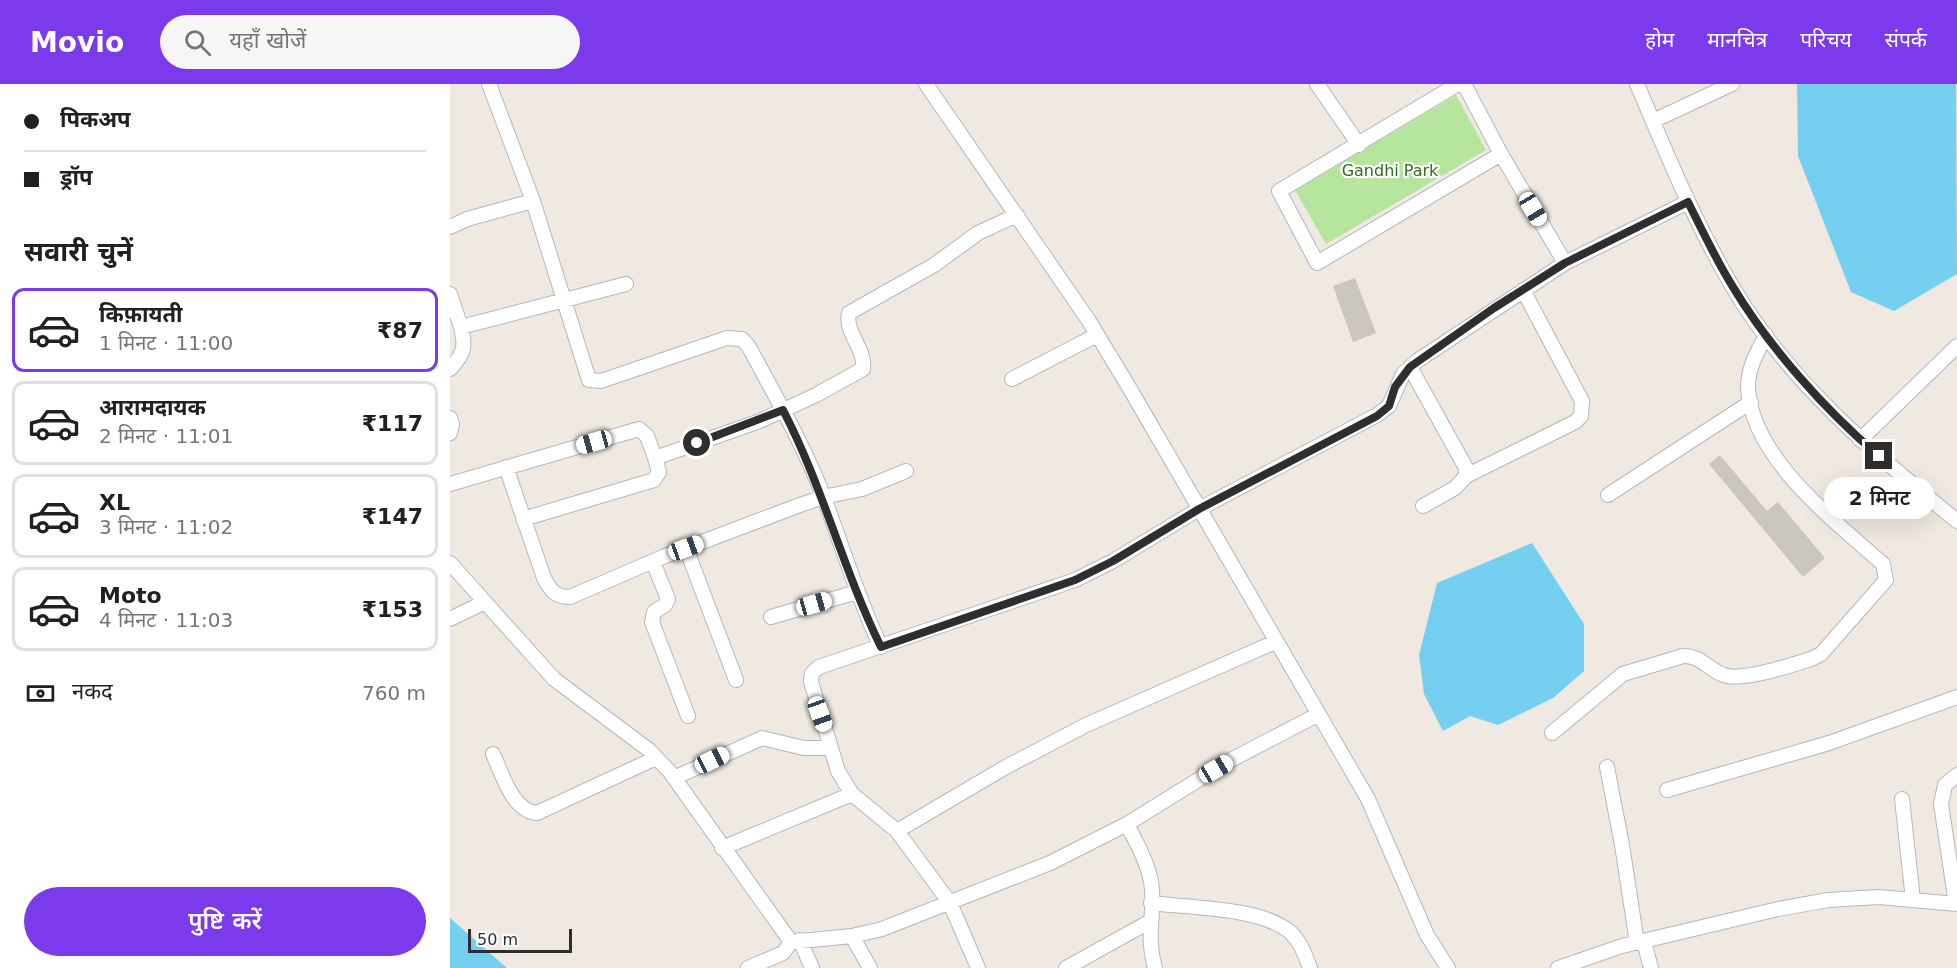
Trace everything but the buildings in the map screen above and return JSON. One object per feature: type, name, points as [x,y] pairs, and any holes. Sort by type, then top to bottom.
[{"type":"street","points":[[489,84],[533,201],[589,380],[601,381],[735,337],[742,339],[749,347],[783,410],[823,497],[857,592],[881,647]]},
{"type":"street","points":[[926,84],[1097,334],[1368,799],[1427,935],[1448,968]]},
{"type":"street","points":[[1317,84],[1359,145]]},
{"type":"street","points":[[1458,84],[1359,145],[1279,190],[1317,263],[1501,154]]},
{"type":"street","points":[[1464,84],[1501,154],[1565,263]]},
{"type":"street","points":[[1637,84],[1688,202],[1732,286],[1766,335],[1860,440],[1957,521]]},
{"type":"street","points":[[1653,121],[1732,84]]},
{"type":"street","points":[[450,227],[467,219],[533,201]]},
{"type":"street","points":[[978,968],[950,903],[897,831],[852,794],[834,761],[813,693],[812,673],[819,667],[1075,580],[1113,561],[1199,509],[1377,416],[1389,406],[1395,387],[1410,367],[1565,263],[1688,202]]},
{"type":"street","points":[[655,458],[783,410],[858,373],[863,369],[863,358],[849,322],[849,313],[934,266],[978,233],[1017,215]]},
{"type":"street","points":[[461,327],[626,284]]},
{"type":"street","points":[[1423,506],[1455,488],[1466,476],[1575,422],[1581,416],[1582,401],[1522,290]]},
{"type":"street","points":[[450,294],[465,345],[464,352],[450,369]]},
{"type":"street","points":[[1012,379],[1097,334]]},
{"type":"street","points":[[1552,733],[1623,674],[1692,656],[1718,672],[1737,677],[1811,659],[1821,654],[1882,587],[1887,572],[1883,564],[1809,496],[1787,472],[1762,433],[1751,402],[1750,372],[1754,358],[1766,335]]},
{"type":"street","points":[[1860,440],[1955,351]]},
{"type":"street","points":[[1410,367],[1461,458],[1466,476]]},
{"type":"street","points":[[1608,495],[1751,402]]},
{"type":"street","points":[[450,418],[452,424],[450,433]]},
{"type":"street","points":[[450,484],[639,429],[647,435],[659,472],[654,480],[523,519]]},
{"type":"street","points":[[506,467],[544,578],[552,592],[560,597],[570,597],[686,548],[823,497],[851,493],[906,471]]},
{"type":"street","points":[[686,548],[736,680]]},
{"type":"street","points":[[653,562],[668,603],[654,612],[652,622],[688,716]]},
{"type":"street","points":[[450,563],[554,679],[656,758],[674,778],[722,848],[795,941],[812,968]]},
{"type":"street","points":[[771,617],[857,592]]},
{"type":"street","points":[[450,619],[485,602]]},
{"type":"street","points":[[897,831],[1004,768],[1086,725],[1275,642]]},
{"type":"street","points":[[1667,790],[1829,743],[1957,697]]},
{"type":"street","points":[[748,968],[783,953],[795,941],[852,936],[882,929],[1050,863],[1127,824],[1227,762],[1317,715]]},
{"type":"street","points":[[674,778],[762,738],[804,748],[831,748]]},
{"type":"street","points":[[493,754],[515,800],[524,810],[537,813],[656,758]]},
{"type":"street","points":[[1607,767],[1640,943],[1651,968]]},
{"type":"street","points":[[1558,968],[1640,943],[1778,909],[1828,900],[1879,897],[1956,904],[1941,804],[1945,785],[1957,775]]},
{"type":"street","points":[[722,848],[852,794]]},
{"type":"street","points":[[1902,799],[1913,900]]},
{"type":"street","points":[[1127,824],[1150,874],[1149,941],[1155,968]]},
{"type":"street","points":[[1151,903],[1237,913],[1276,923],[1298,940],[1310,968]]},
{"type":"street","points":[[1066,968],[1149,922]]},
{"type":"street","points":[[852,936],[870,968]]},
{"type":"green space","name":"Gandhi Park","points":[[1456,95],[1486,150],[1326,244],[1295,190]]},
{"type":"water","points":[[1797,84],[1956,84],[1957,274],[1894,311],[1851,292],[1798,156]]},
{"type":"water","points":[[1532,543],[1584,624],[1584,671],[1553,698],[1498,725],[1470,716],[1443,731],[1424,694],[1419,655],[1437,583]]},
{"type":"water","points":[[450,918],[507,968],[450,968]]},
{"type":"route","points":[[697,443],[760,421],[783,410],[823,497],[857,592],[881,647],[980,610],[1075,580],[1113,561],[1199,509],[1377,416],[1389,406],[1395,387],[1410,367],[1494,308],[1565,263],[1688,202],[1732,286],[1755,321],[1779,352],[1825,403],[1860,440],[1879,456]]}]
